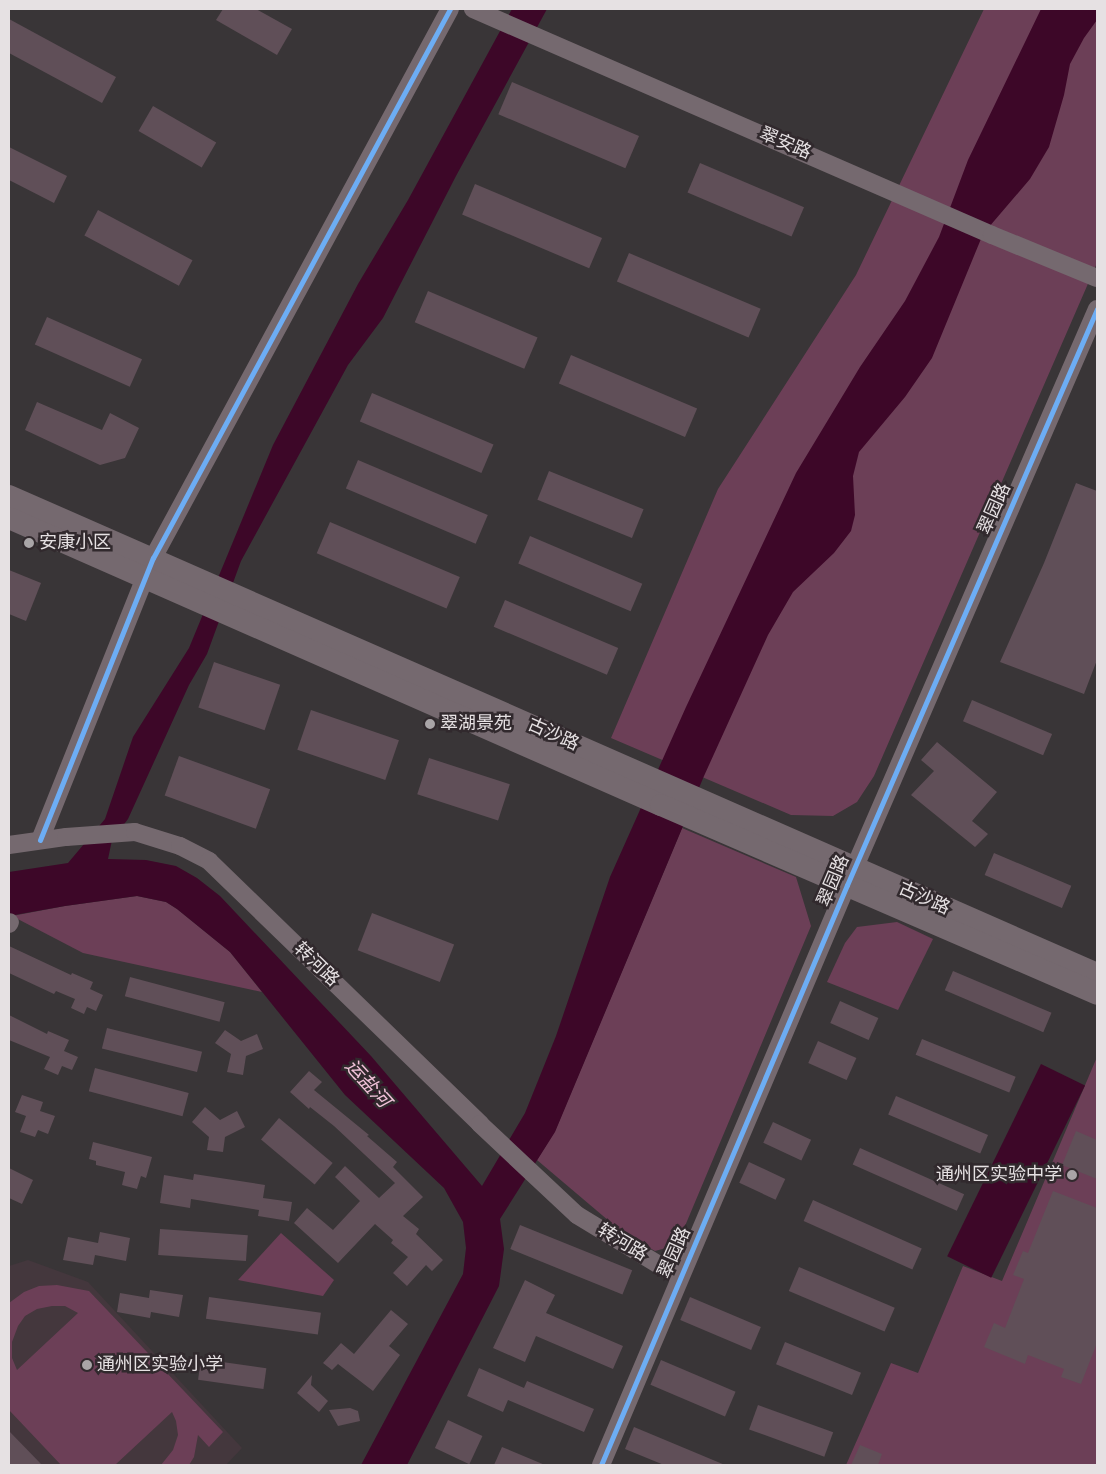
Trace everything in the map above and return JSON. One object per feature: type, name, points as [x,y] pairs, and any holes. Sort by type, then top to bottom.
[{"type":"main road","name":"古沙路","points":[[9,496],[148,568]]},
{"type":"main road","name":"古沙路","points":[[9,518],[148,568],[850,876],[1097,974]]},
{"type":"main road","name":"古沙路","points":[[850,876],[1097,994]]},
{"type":"street","points":[[9,845],[40,840],[148,568],[450,9]]},
{"type":"street","name":"翠安路","points":[[473,9],[992,235],[1097,278]]},
{"type":"street","name":"翠园路","points":[[601,1465],[850,876],[1097,309]]},
{"type":"street","name":"转河路","points":[[40,840],[135,832],[180,846],[209,861],[480,1124],[577,1215],[679,1277]]},
{"type":"shaded area","points":[[984,9],[1097,9],[1097,263],[874,776],[857,802],[833,816],[791,815],[611,738],[718,489],[856,275]]},
{"type":"shaded area","points":[[682,828],[796,877],[811,926],[677,1245],[655,1251],[622,1232],[537,1160],[555,1131]]},
{"type":"shaded area","points":[[137,896],[166,902],[177,909],[230,952],[262,992],[83,953],[12,916],[65,906]]},
{"type":"shaded area","points":[[897,922],[933,939],[898,1010],[827,982],[845,943],[857,927]]},
{"type":"shaded area","name":"通州区实验中学","points":[[1097,1057],[1097,1465],[846,1465],[891,1363],[918,1373],[963,1266],[1002,1281]]},
{"type":"shaded area","points":[[281,1233],[334,1280],[323,1296],[238,1280]]},
{"type":"shaded area","name":"通州区实验小学","points":[[28,1260],[88,1282],[242,1448],[226,1465],[9,1465],[9,1266]]},
{"type":"shaded area","name":"通州区实验小学","points":[[57,1285],[89,1291],[223,1432],[209,1447],[198,1435],[194,1457],[189,1465],[161,1465],[173,1450],[178,1435],[176,1421],[172,1412],[115,1465],[61,1465],[9,1410],[9,1303],[24,1292],[39,1286]],"holes":[[[65,1306],[78,1313],[17,1370],[12,1358],[12,1342],[18,1326],[25,1316],[37,1309]]]},
{"type":"water","name":"运盐河","points":[[512,9],[547,9],[456,176],[383,318],[348,365],[241,561],[207,654],[189,685],[128,819],[112,840],[108,859],[146,860],[176,866],[197,878],[220,896],[371,1056],[482,1186],[525,1113],[556,1036],[610,877],[686,707],[796,473],[860,367],[905,301],[939,237],[968,160],[1041,9],[1097,9],[1097,20],[1084,38],[1070,64],[1064,95],[1049,147],[1030,179],[983,234],[932,358],[905,397],[859,452],[853,476],[855,515],[851,531],[834,553],[793,592],[768,635],[704,776],[555,1132],[500,1219],[504,1249],[499,1286],[407,1465],[361,1465],[463,1274],[466,1248],[463,1222],[444,1188],[345,1095],[230,952],[177,909],[166,902],[137,896],[9,916],[9,872],[68,863],[105,819],[133,737],[189,648],[273,445],[358,284],[408,200]]},
{"type":"water","points":[[1041,1064],[1085,1085],[991,1278],[947,1256]]},
{"type":"building","points":[[223,9],[256,9],[292,29],[277,55],[216,20]]},
{"type":"building","points":[[9,19],[116,77],[102,103],[9,53]]},
{"type":"building","points":[[512,82],[639,136],[625,168],[498,114]]},
{"type":"building","points":[[153,106],[216,142],[202,168],[138,131]]},
{"type":"building","points":[[9,147],[67,176],[54,203],[9,180]]},
{"type":"building","points":[[700,163],[804,207],[792,237],[687,192]]},
{"type":"building","points":[[475,184],[602,238],[589,268],[462,214]]},
{"type":"building","points":[[98,210],[192,260],[179,286],[84,236]]},
{"type":"building","points":[[629,253],[761,309],[749,337],[617,282]]},
{"type":"building","points":[[428,291],[538,337],[524,369],[415,322]]},
{"type":"building","points":[[47,317],[142,359],[130,387],[35,344]]},
{"type":"building","points":[[571,355],[697,409],[685,437],[559,384]]},
{"type":"building","points":[[372,393],[494,445],[481,473],[360,422]]},
{"type":"building","points":[[37,402],[102,430],[110,413],[139,428],[125,458],[100,465],[25,430]]},
{"type":"building","points":[[358,460],[488,515],[476,544],[346,489]]},
{"type":"building","points":[[549,471],[644,509],[632,538],[537,500]]},
{"type":"building","points":[[1076,483],[1097,491],[1097,660],[1084,694],[1000,662],[1044,563]]},
{"type":"building","points":[[330,522],[460,577],[447,608],[317,553]]},
{"type":"building","points":[[530,536],[642,584],[631,611],[518,564]]},
{"type":"building","points":[[9,570],[41,583],[26,621],[9,614]]},
{"type":"building","points":[[505,600],[618,648],[607,675],[494,627]]},
{"type":"building","points":[[214,662],[280,685],[265,730],[198,707]]},
{"type":"building","points":[[972,700],[1052,734],[1043,755],[963,721]]},
{"type":"building","points":[[311,710],[399,740],[385,780],[297,750]]},
{"type":"building","points":[[937,742],[997,792],[972,821],[988,834],[975,847],[911,795],[934,771],[921,760]]},
{"type":"building","points":[[179,756],[270,789],[256,829],[165,795]]},
{"type":"building","points":[[429,758],[510,784],[498,820],[417,794]]},
{"type":"building","points":[[994,853],[1071,886],[1062,908],[985,875]]},
{"type":"building","points":[[372,913],[454,945],[440,982],[358,950]]},
{"type":"building","points":[[9,946],[71,975],[72,973],[93,982],[90,989],[103,995],[96,1011],[87,1007],[84,1014],[71,1008],[75,999],[56,991],[54,994],[9,973]]},
{"type":"building","points":[[953,971],[1051,1013],[1043,1032],[945,990]]},
{"type":"building","points":[[130,977],[225,1002],[219,1022],[125,996]]},
{"type":"building","points":[[840,1001],[878,1018],[869,1040],[830,1023]]},
{"type":"building","points":[[9,1015],[47,1034],[48,1031],[69,1040],[64,1051],[78,1057],[72,1070],[62,1066],[58,1075],[44,1069],[50,1057],[9,1040]]},
{"type":"building","points":[[107,1028],[202,1052],[197,1072],[102,1048]]},
{"type":"building","points":[[225,1030],[241,1041],[257,1034],[263,1049],[246,1056],[243,1075],[227,1072],[231,1054],[215,1043]]},
{"type":"building","points":[[922,1039],[1016,1077],[1009,1093],[916,1055]]},
{"type":"building","points":[[818,1041],[856,1058],[847,1080],[808,1063]]},
{"type":"building","points":[[95,1068],[189,1093],[182,1116],[89,1091]]},
{"type":"building","points":[[309,1071],[322,1082],[314,1090],[369,1135],[367,1136],[397,1162],[393,1167],[423,1197],[403,1216],[419,1229],[416,1234],[443,1260],[432,1271],[426,1265],[407,1286],[393,1273],[408,1257],[391,1243],[393,1240],[375,1224],[338,1263],[294,1223],[307,1208],[333,1230],[360,1201],[335,1177],[345,1166],[379,1198],[395,1183],[334,1126],[310,1107],[309,1109],[290,1092]]},
{"type":"building","points":[[22,1095],[43,1102],[40,1111],[55,1116],[48,1134],[38,1130],[35,1137],[20,1132],[26,1116],[15,1112]]},
{"type":"building","points":[[896,1096],[988,1135],[980,1153],[888,1114]]},
{"type":"building","points":[[205,1107],[220,1120],[237,1111],[245,1127],[225,1137],[223,1152],[207,1150],[209,1137],[192,1122]]},
{"type":"building","points":[[279,1118],[333,1163],[315,1184],[261,1139]]},
{"type":"building","points":[[773,1122],[811,1140],[801,1161],[763,1143]]},
{"type":"building","points":[[1076,1131],[1097,1140],[1097,1179],[1062,1165]]},
{"type":"building","points":[[93,1142],[152,1157],[146,1178],[141,1176],[137,1189],[122,1185],[125,1172],[96,1165],[96,1161],[89,1159]]},
{"type":"building","points":[[860,1148],[964,1194],[957,1211],[853,1164]]},
{"type":"building","points":[[749,1162],[785,1179],[776,1200],[739,1183]]},
{"type":"building","points":[[9,1168],[33,1180],[22,1204],[9,1198]]},
{"type":"building","points":[[194,1174],[265,1185],[263,1198],[292,1202],[289,1221],[258,1216],[259,1210],[191,1199],[190,1208],[160,1203],[164,1175],[193,1180]]},
{"type":"building","points":[[1053,1191],[1097,1208],[1097,1343],[1081,1384],[1061,1377],[1064,1369],[1028,1355],[1025,1364],[984,1347],[994,1323],[1005,1328],[1024,1279],[1013,1275],[1023,1251],[1028,1253]]},
{"type":"building","points":[[813,1200],[922,1248],[912,1269],[804,1221]]},
{"type":"building","points":[[520,1225],[632,1270],[622,1294],[510,1249]]},
{"type":"building","points":[[160,1229],[248,1235],[246,1261],[158,1255]]},
{"type":"building","points":[[100,1232],[130,1238],[126,1261],[95,1255],[93,1265],[63,1260],[68,1237],[98,1243]]},
{"type":"building","points":[[799,1267],[895,1308],[885,1332],[789,1291]]},
{"type":"building","points":[[525,1280],[555,1295],[546,1313],[623,1346],[613,1369],[536,1336],[525,1362],[493,1348]]},
{"type":"building","points":[[150,1290],[183,1295],[179,1317],[151,1312],[150,1318],[117,1312],[120,1293],[149,1298]]},
{"type":"building","points":[[209,1297],[321,1313],[318,1335],[206,1319]]},
{"type":"building","points":[[690,1297],[761,1327],[751,1350],[680,1320]]},
{"type":"building","points":[[391,1310],[408,1324],[389,1346],[400,1355],[373,1391],[338,1364],[332,1370],[323,1363],[341,1343],[354,1354]]},
{"type":"building","points":[[785,1342],[861,1373],[852,1395],[776,1364]]},
{"type":"building","points":[[201,1359],[266,1368],[263,1389],[198,1380]]},
{"type":"building","points":[[661,1360],[736,1392],[725,1417],[650,1385]]},
{"type":"building","points":[[479,1368],[524,1388],[527,1381],[594,1409],[584,1432],[508,1400],[503,1412],[467,1396]]},
{"type":"building","points":[[312,1375],[311,1385],[328,1401],[319,1412],[297,1393]]},
{"type":"building","points":[[758,1405],[833,1432],[824,1457],[749,1429]]},
{"type":"building","points":[[350,1408],[358,1411],[360,1421],[338,1426],[329,1410]]},
{"type":"building","points":[[448,1420],[482,1436],[469,1464],[435,1448]]},
{"type":"building","points":[[634,1427],[725,1465],[664,1465],[625,1449]]},
{"type":"building","points":[[9,1431],[42,1465],[9,1465]]},
{"type":"building","points":[[860,1445],[882,1454],[878,1465],[851,1465]]},
{"type":"building","points":[[502,1447],[545,1465],[494,1465]]},
{"type":"cycle path","points":[[40,840],[153,558],[450,9]]},
{"type":"cycle path","points":[[601,1465],[847,885],[1097,309]]},
{"type":"place","name":"安康小区","points":[[29,543]]},
{"type":"place","name":"翠湖景苑","points":[[430,724]]},
{"type":"place","name":"通州区实验中学","points":[[1072,1175]]},
{"type":"place","name":"通州区实验小学","points":[[87,1365]]}]
